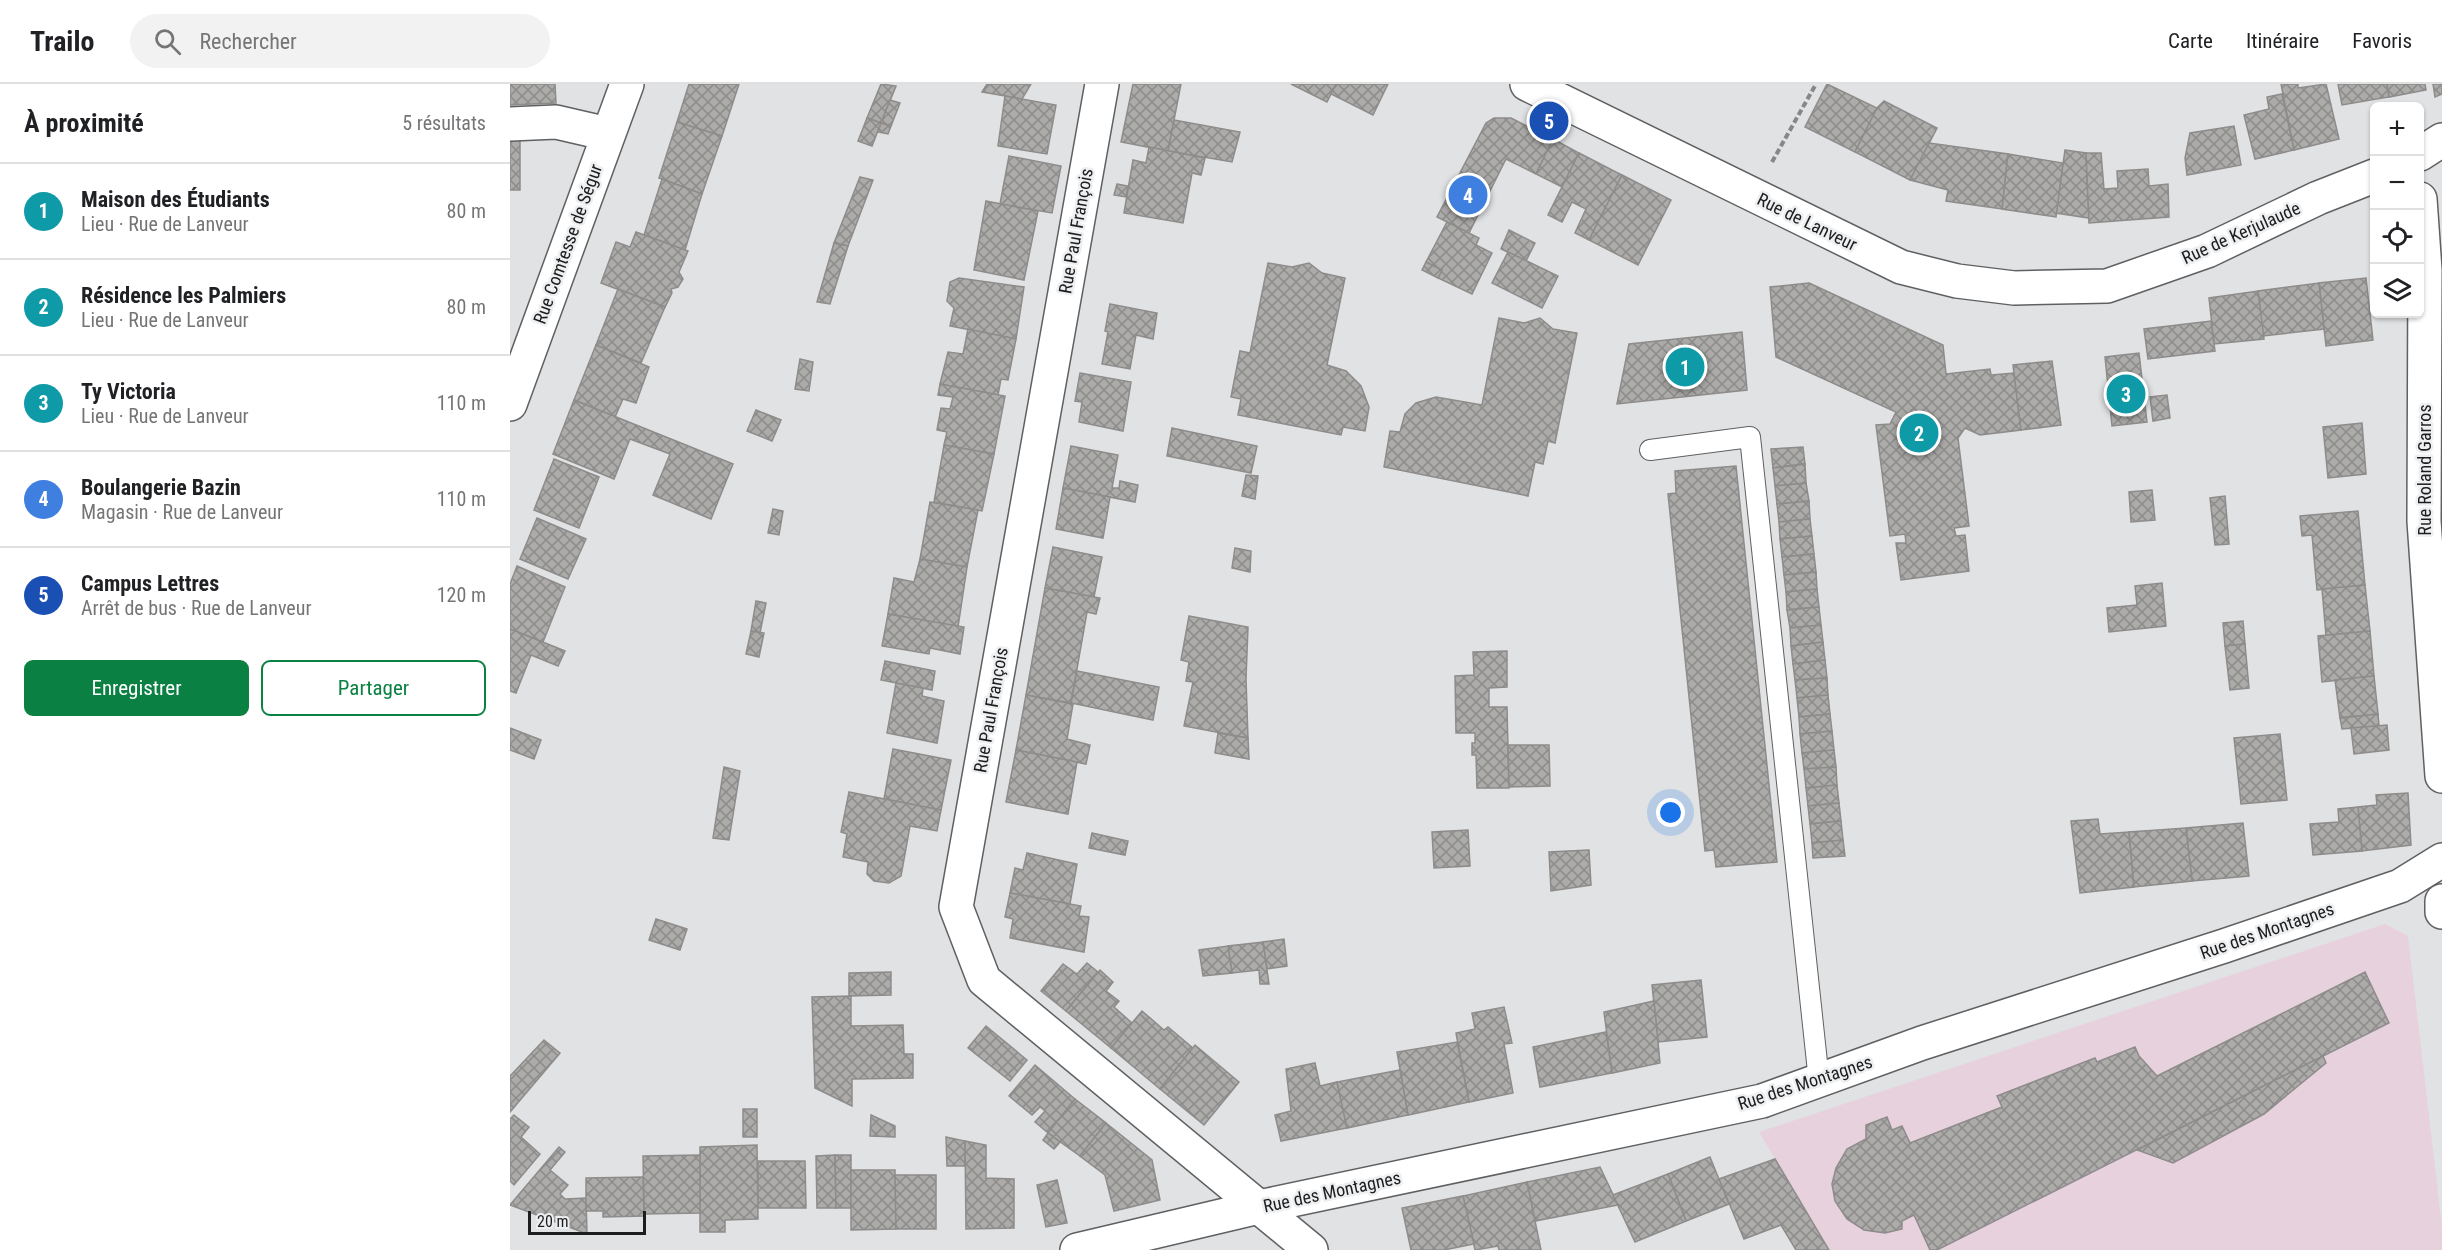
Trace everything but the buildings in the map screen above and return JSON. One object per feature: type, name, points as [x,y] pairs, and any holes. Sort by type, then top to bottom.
[{"type":"street","name":"Rue Comtesse de Ségur","points":[[510,404],[627,84]]},
{"type":"street","name":"Rue Paul François","points":[[1102,84],[956,907],[984,980],[1311,1250]]},
{"type":"street","name":"Rue de Lanveur","points":[[1527,84],[1901,267],[1957,281],[2014,288],[2107,286]]},
{"type":"street","points":[[510,124],[556,122],[608,134]]},
{"type":"street","points":[[2424,151],[2442,140]]},
{"type":"street","name":"Rue de Kerjulaude","points":[[2107,286],[2207,251],[2318,198],[2370,178]]},
{"type":"street","name":"Rue Roland Garros","points":[[2421,210],[2425,270],[2424,520],[2442,776]]},
{"type":"street","name":"Rue des Montagnes","points":[[1077,1250],[1259,1207],[1762,1101],[1922,1043],[2213,950],[2400,886],[2442,860]]},
{"type":"street","points":[[2442,901],[2442,912]]},
{"type":"lane","points":[[1650,450],[1750,437],[1819,1080]]},
{"type":"path","points":[[1767,169],[1816,84]]},
{"type":"shaded area","points":[[2385,924],[2408,936],[2442,1227],[2442,1250],[1829,1250],[1759,1132]]},
{"type":"place","name":"Campus Lettres","points":[[1549,121]]},
{"type":"place","name":"Boulangerie Bazin","points":[[1468,195]]},
{"type":"place","name":"Maison des Étudiants","points":[[1685,367]]},
{"type":"place","name":"Ty Victoria","points":[[2126,394]]},
{"type":"place","name":"Résidence les Palmiers","points":[[1919,433]]}]
